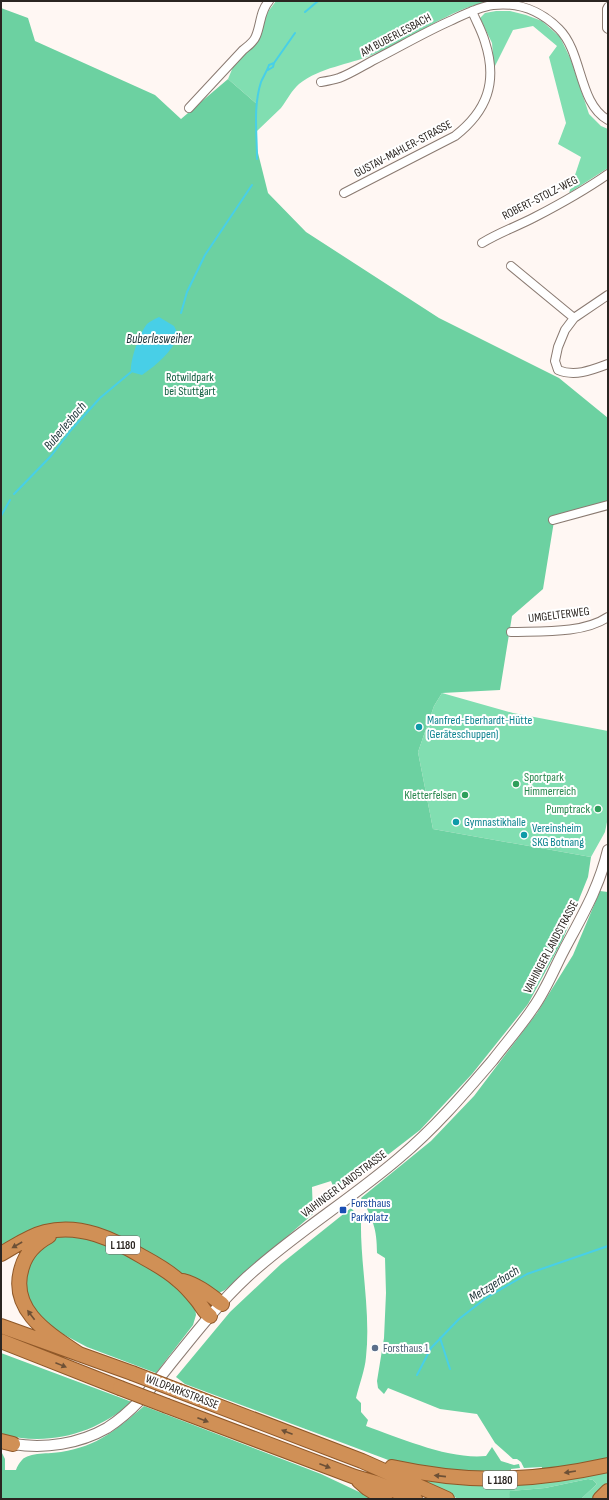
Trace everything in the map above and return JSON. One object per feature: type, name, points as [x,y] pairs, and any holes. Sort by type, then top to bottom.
[{"type":"highway","name":"L 1180","points":[[60,1230],[43,1239],[30,1252],[20,1271],[18,1283],[19,1291],[25,1307],[34,1320],[79,1354]]},
{"type":"highway","name":"L 1180","points":[[1,1254],[34,1236],[45,1232],[60,1230],[83,1231],[103,1236],[136,1252],[178,1280],[197,1299],[205,1312],[210,1316]]},
{"type":"highway","name":"L 1180","points":[[178,1280],[188,1282],[198,1287],[222,1304]]},
{"type":"highway","name":"WILDPARKSTRASSE","points":[[1,1326],[132,1373],[362,1461]]},
{"type":"highway","name":"WILDPARKSTRASSE","points":[[1,1341],[167,1406],[355,1477],[376,1483],[415,1499]]},
{"type":"highway","points":[[1,1346],[11,1350],[25,1350]]},
{"type":"highway","name":"L 1180","points":[[362,1461],[420,1473],[478,1479],[533,1478],[608,1465]]},
{"type":"highway","name":"L 1180","points":[[362,1461],[446,1499]]},
{"type":"highway","points":[[355,1477],[367,1488],[385,1499]]},
{"type":"highway","points":[[600,1499],[608,1491]]},
{"type":"street","points":[[189,108],[243,50],[253,42],[257,35],[264,7],[269,1]]},
{"type":"street","name":"AM BUBERLESBACH","points":[[321,82],[340,78],[405,45],[427,32],[472,11],[492,5],[510,5],[534,10],[552,21],[564,34],[574,52],[591,103],[597,113],[608,120]]},
{"type":"street","points":[[608,7],[608,29]]},
{"type":"street","name":"GUSTAV-MAHLER-STRASSE","points":[[344,194],[455,136],[468,126],[479,112],[488,94],[490,70],[489,55],[485,41],[472,11]]},
{"type":"street","name":"ROBERT-STOLZ-WEG","points":[[482,243],[498,233],[534,217],[578,193],[608,174]]},
{"type":"street","points":[[511,266],[574,318]]},
{"type":"street","points":[[608,295],[574,318],[565,330],[558,347],[555,361],[558,370],[576,374],[608,364]]},
{"type":"street","points":[[554,520],[608,505]]},
{"type":"street","name":"UMGELTERWEG","points":[[511,632],[584,627],[603,621],[608,617]]},
{"type":"street","name":"VAIHINGER LANDSTRASSE","points":[[7,1442],[34,1446],[58,1445],[92,1435],[111,1425],[133,1407],[149,1390],[210,1316],[244,1279],[267,1259],[369,1183],[401,1157],[430,1130],[471,1085],[534,1007],[598,885],[608,850]]},
{"type":"green space","points":[[276,1],[491,1],[475,5],[445,17],[402,41],[372,55],[325,70],[307,78],[296,86],[281,108],[257,131],[257,104],[228,79],[233,67],[252,45],[267,13]]},
{"type":"green space","name":"Rotwildpark bei Stuttgart","points":[[1,8],[28,18],[35,41],[155,95],[181,119],[228,79],[257,104],[256,145],[268,193],[306,232],[439,318],[559,378],[608,418],[608,501],[555,515],[543,589],[512,616],[500,690],[442,693],[434,706],[418,752],[433,829],[591,857],[588,877],[563,939],[528,1004],[472,1074],[420,1130],[363,1174],[345,1177],[336,1193],[331,1181],[312,1187],[313,1214],[225,1290],[219,1293],[179,1273],[165,1262],[124,1240],[85,1225],[1,1247]]},
{"type":"green space","points":[[510,11],[542,21],[560,37],[571,60],[589,114],[601,126],[608,129],[608,168],[569,193],[581,157],[558,144],[566,123],[549,57],[557,46],[533,26],[513,30],[494,68],[492,43],[480,18],[485,13]]},
{"type":"green space","name":"Sportpark Himmerreich","points":[[442,693],[513,713],[608,731],[608,817],[605,832],[591,857],[433,829],[418,752],[434,706]]},
{"type":"green space","points":[[600,891],[608,892],[608,1461],[542,1470],[542,1467],[524,1468],[521,1462],[517,1459],[513,1459],[495,1443],[477,1414],[440,1409],[388,1388],[384,1394],[378,1388],[377,1381],[384,1338],[386,1293],[385,1258],[377,1253],[374,1224],[361,1198],[431,1141],[474,1096],[537,1013],[573,955]]},
{"type":"green space","points":[[351,1208],[361,1219],[367,1340],[366,1357],[356,1398],[361,1403],[361,1412],[368,1420],[366,1426],[409,1442],[457,1455],[486,1456],[492,1447],[501,1461],[514,1465],[519,1464],[520,1468],[511,1469],[511,1472],[454,1472],[391,1461],[185,1384],[176,1377],[230,1312],[281,1264]]},
{"type":"green space","points":[[58,1235],[83,1236],[136,1257],[179,1287],[195,1307],[196,1315],[193,1325],[156,1373],[87,1347],[42,1323],[23,1293],[29,1259]]},
{"type":"green space","points":[[1,1353],[132,1402],[103,1422],[87,1430],[70,1435],[36,1439],[19,1438],[1,1434]]},
{"type":"green space","points":[[144,1406],[321,1474],[374,1499],[1,1499],[1,1451],[5,1459],[5,1470],[16,1470],[18,1465],[25,1457],[61,1452],[86,1446],[106,1436]]},
{"type":"green space","points":[[608,1469],[608,1485],[593,1499],[581,1499],[597,1484],[593,1480],[588,1479],[545,1488],[511,1491],[509,1499],[458,1499],[438,1487],[416,1477]]},
{"type":"green space","points":[[588,1479],[593,1480],[597,1484],[581,1499],[509,1499],[510,1491],[545,1488]]},
{"type":"water","name":"Buberlesweiher","points":[[159,317],[174,326],[179,336],[168,353],[148,371],[142,375],[131,372],[138,340],[144,328],[151,321]]},
{"type":"waterway","name":"Buberlesbach","points":[[305,12],[318,1]]},
{"type":"waterway","name":"Buberlesbach","points":[[268,70],[273,67],[274,63],[295,33]]},
{"type":"waterway","name":"Buberlesbach","points":[[257,159],[257,101],[261,82],[269,65],[274,63]]},
{"type":"waterway","name":"Buberlesbach","points":[[181,313],[187,292],[205,255],[252,185]]},
{"type":"waterway","name":"Buberlesbach","points":[[14,494],[51,456],[71,430],[100,398],[131,372]]},
{"type":"waterway","name":"Buberlesbach","points":[[1,516],[10,500]]},
{"type":"waterway","name":"Metzgerbach","points":[[417,1375],[431,1348],[459,1319],[486,1298],[527,1274],[608,1246]]},
{"type":"waterway","points":[[440,1338],[450,1369]]},
{"type":"place","name":"Manfred-Eberhardt-Hütte (Geräteschuppen)","points":[[419,727]]},
{"type":"place","name":"Sportpark Himmerreich","points":[[516,784]]},
{"type":"place","name":"Kletterfelsen","points":[[465,795]]},
{"type":"place","name":"Pumptrack","points":[[598,809]]},
{"type":"place","name":"Gymnastikhalle","points":[[456,822]]},
{"type":"place","name":"Vereinsheim SKG Botnang","points":[[524,835]]},
{"type":"place","name":"Forsthaus Parkplatz","points":[[343,1210]]},
{"type":"place","name":"Forsthaus 1","points":[[375,1348]]}]
